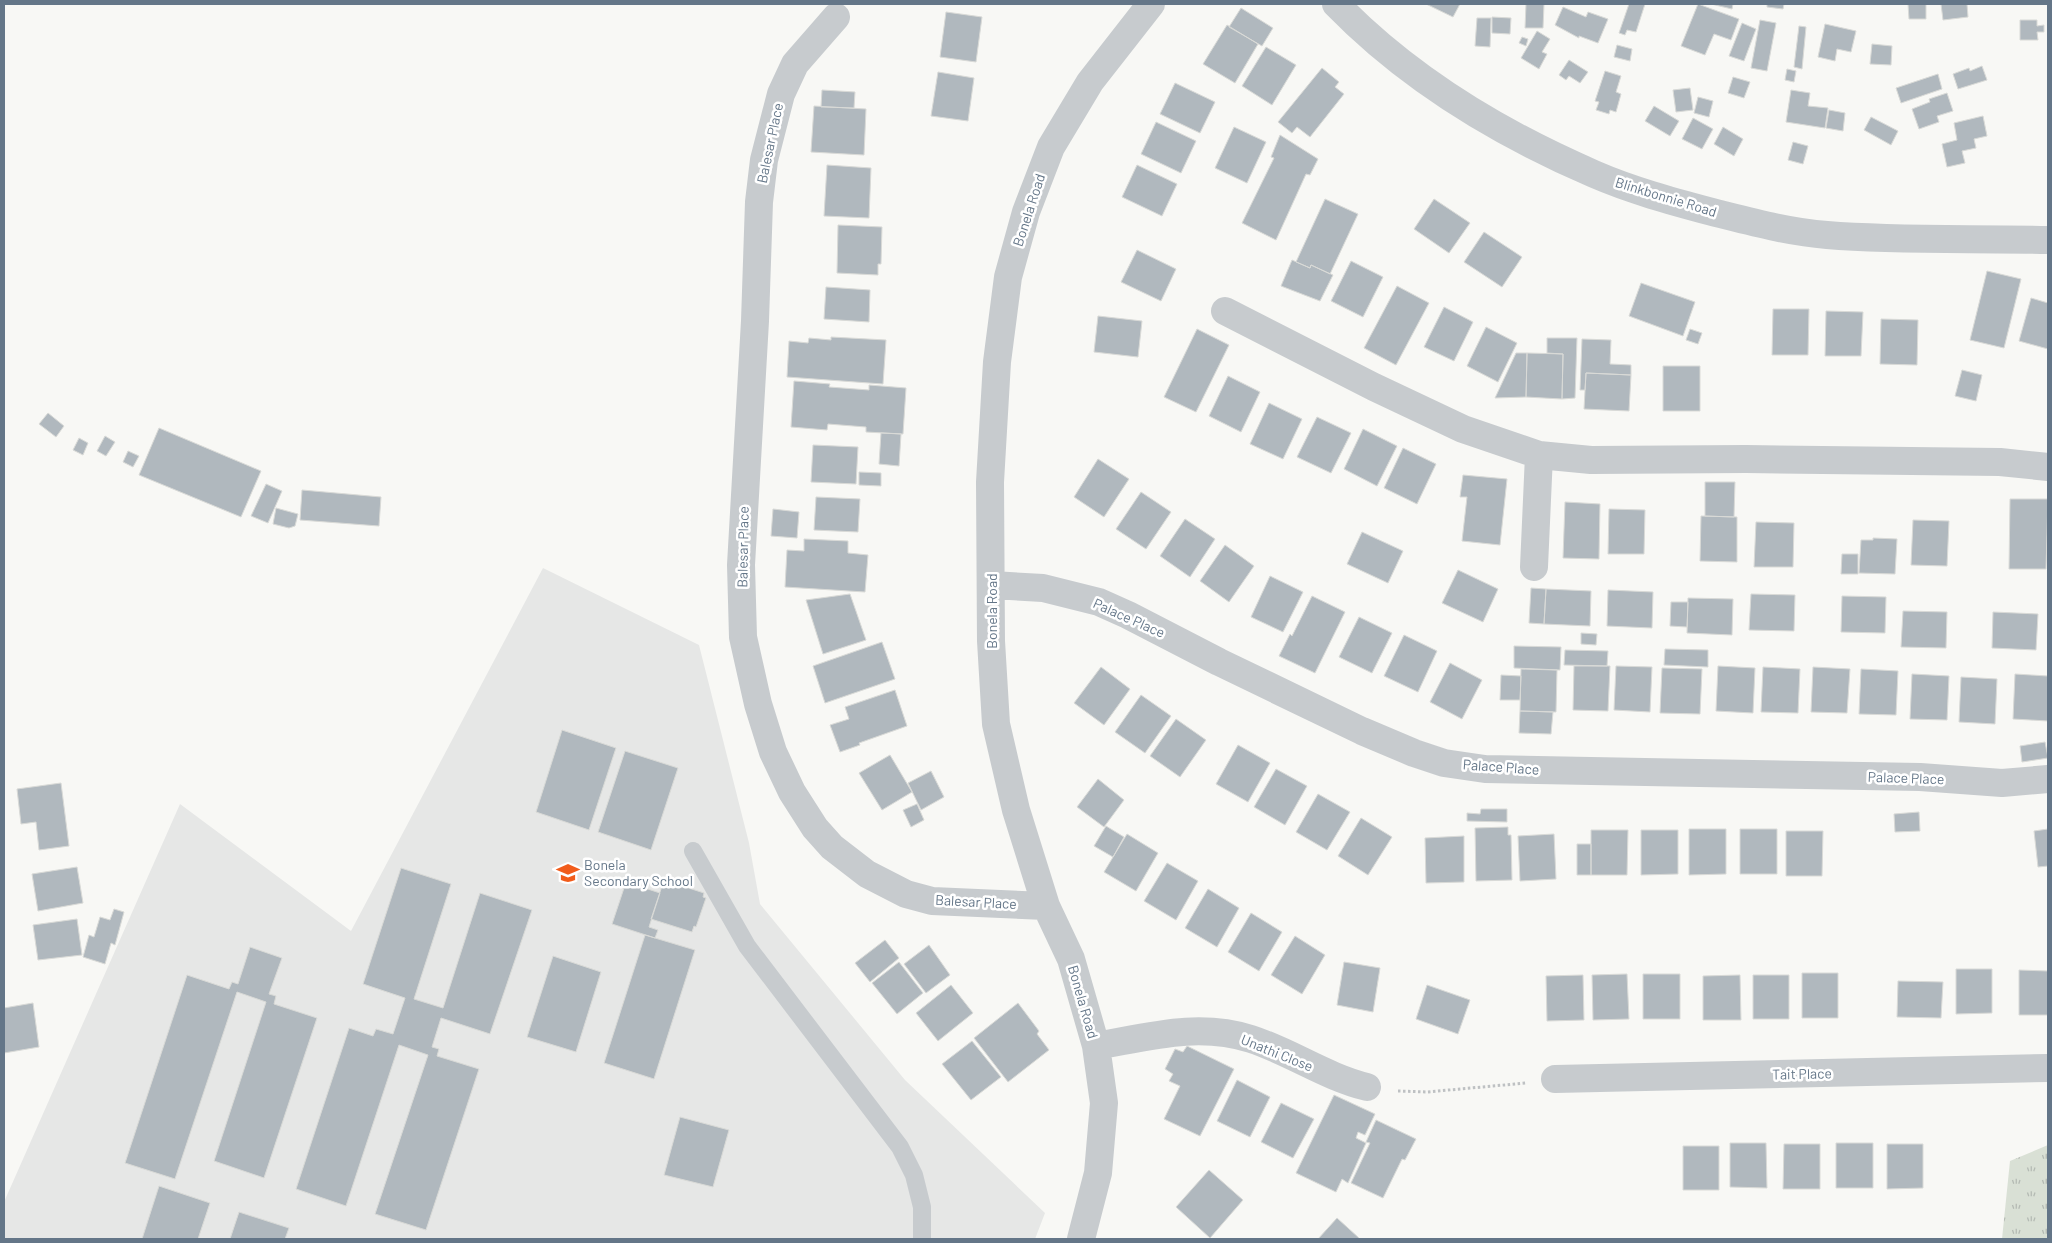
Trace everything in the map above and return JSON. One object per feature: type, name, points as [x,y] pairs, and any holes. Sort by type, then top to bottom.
[{"type":"street","name":"Bonela Road","points":[[1081,1239],[1098,1173],[1104,1103],[1096,1046],[1071,958],[1046,906],[1016,810],[996,724],[991,641],[991,464],[997,362],[1008,277],[1026,212],[1050,147],[1090,82],[1151,4]]},
{"type":"street","name":"Blinkbonnie Road","points":[[1336,4],[1365,34],[1428,82],[1506,132],[1595,175],[1664,199],[1766,226],[1825,235],[2048,240]]},
{"type":"street","name":"Balesar Place","points":[[836,17],[795,64],[780,94],[763,169],[759,202],[755,321],[740,565],[744,637],[758,704],[773,752],[792,792],[815,828],[832,847],[868,874],[906,894],[932,901],[1046,906]]},
{"type":"street","points":[[1225,311],[1374,387],[1463,429],[1539,455],[1591,460],[1746,459],[2000,462],[2048,467]]},
{"type":"street","points":[[1534,567],[1539,455]]},
{"type":"street","name":"Palace Place","points":[[992,584],[1043,588],[1099,602],[1362,731],[1414,753],[1444,763],[1485,769],[1920,777],[2002,783],[2048,779]]},
{"type":"street","name":"Unathi Close","points":[[1096,1046],[1184,1030],[1220,1032],[1251,1040],[1346,1082],[1367,1087]]},
{"type":"street","name":"Tait Place","points":[[1555,1079],[2048,1068]]},
{"type":"lane","points":[[693,851],[747,946],[900,1147],[914,1174],[922,1207],[922,1239]]},
{"type":"path","points":[[1367,1087],[1427,1092],[1498,1087],[1555,1079]]},
{"type":"shaded area","name":"Bonela Secondary School","points":[[543,568],[699,645],[749,843],[760,904],[905,1080],[1045,1213],[1035,1239],[4,1239],[4,1202],[180,804],[351,931]]},
{"type":"green space","points":[[2048,1145],[2048,1239],[2002,1239],[2010,1161]]},
{"type":"building","points":[[1426,4],[1460,4],[1453,17]]},
{"type":"building","points":[[1526,4],[1544,4],[1543,28],[1525,28]]},
{"type":"building","points":[[1629,4],[1645,4],[1636,32],[1627,30],[1625,35],[1619,33]]},
{"type":"building","points":[[1698,4],[1739,19],[1731,40],[1714,34],[1705,55],[1681,46]]},
{"type":"building","points":[[1711,4],[1733,4],[1732,9]]},
{"type":"building","points":[[1767,4],[1784,4],[1783,9],[1767,7]]},
{"type":"building","points":[[1908,4],[1926,4],[1926,19],[1909,19]]},
{"type":"building","points":[[1941,4],[1967,4],[1968,17],[1943,20]]},
{"type":"building","points":[[1563,7],[1586,17],[1588,12],[1608,19],[1598,43],[1579,36],[1579,38],[1555,25]]},
{"type":"building","points":[[1241,8],[1273,28],[1262,46],[1229,27]]},
{"type":"building","points":[[946,12],[982,17],[976,62],[940,57]]},
{"type":"building","points":[[1492,17],[1511,18],[1510,34],[1492,33]]},
{"type":"building","points":[[1477,18],[1491,18],[1490,47],[1475,46]]},
{"type":"building","points":[[1760,20],[1776,23],[1767,71],[1751,68]]},
{"type":"building","points":[[2020,20],[2037,20],[2037,26],[2044,25],[2044,32],[2037,32],[2038,40],[2020,40]]},
{"type":"building","points":[[1742,23],[1756,29],[1744,61],[1729,56]]},
{"type":"building","points":[[1825,24],[1856,31],[1851,52],[1837,49],[1835,61],[1818,57]]},
{"type":"building","points":[[1227,25],[1258,44],[1235,83],[1203,64]]},
{"type":"building","points":[[1799,26],[1806,27],[1802,69],[1794,67]]},
{"type":"building","points":[[1537,31],[1550,39],[1542,52],[1547,54],[1539,69],[1521,58]]},
{"type":"building","points":[[1522,37],[1528,39],[1526,46],[1519,43]]},
{"type":"building","points":[[1872,44],[1892,46],[1891,65],[1870,64]]},
{"type":"building","points":[[1617,45],[1632,49],[1630,61],[1614,57]]},
{"type":"building","points":[[1266,47],[1296,65],[1272,105],[1242,86]]},
{"type":"building","points":[[1569,60],[1588,72],[1580,83],[1569,76],[1566,80],[1559,75]]},
{"type":"building","points":[[1982,66],[1987,80],[1958,89],[1953,74],[1969,68],[1970,71]]},
{"type":"building","points":[[1322,68],[1339,82],[1335,87],[1344,94],[1310,137],[1297,127],[1292,133],[1278,122]]},
{"type":"building","points":[[1787,69],[1796,71],[1794,82],[1785,80]]},
{"type":"building","points":[[1605,71],[1621,76],[1616,92],[1621,94],[1616,112],[1610,110],[1609,114],[1596,110],[1599,102],[1595,101]]},
{"type":"building","points":[[938,72],[974,78],[968,121],[931,116]]},
{"type":"building","points":[[1938,74],[1942,89],[1901,103],[1896,88]]},
{"type":"building","points":[[1733,77],[1750,82],[1744,98],[1728,93]]},
{"type":"building","points":[[1175,83],[1215,102],[1200,133],[1160,114]]},
{"type":"building","points":[[1690,88],[1693,110],[1676,112],[1673,90]]},
{"type":"building","points":[[822,90],[855,92],[854,108],[821,107]]},
{"type":"building","points":[[1791,90],[1810,93],[1808,106],[1828,108],[1825,128],[1786,122]]},
{"type":"building","points":[[1947,93],[1953,111],[1937,116],[1939,122],[1919,129],[1912,109],[1930,102],[1929,99]]},
{"type":"building","points":[[1698,97],[1713,101],[1709,117],[1694,113]]},
{"type":"building","points":[[814,106],[866,109],[864,155],[811,152]]},
{"type":"building","points":[[1654,106],[1679,121],[1670,136],[1645,121]]},
{"type":"building","points":[[1829,110],[1845,113],[1843,131],[1826,128]]},
{"type":"building","points":[[1983,116],[1987,136],[1974,139],[1976,148],[1962,151],[1965,163],[1947,167],[1942,144],[1957,140],[1954,123]]},
{"type":"building","points":[[1871,117],[1898,131],[1891,145],[1864,130]]},
{"type":"building","points":[[1693,118],[1713,129],[1702,149],[1682,139]]},
{"type":"building","points":[[1156,122],[1196,141],[1181,173],[1141,154]]},
{"type":"building","points":[[1234,127],[1266,142],[1247,183],[1215,168]]},
{"type":"building","points":[[1723,127],[1743,139],[1734,156],[1714,144]]},
{"type":"building","points":[[1280,135],[1318,159],[1310,175],[1306,174],[1276,240],[1242,223],[1274,158],[1271,157]]},
{"type":"building","points":[[1793,142],[1808,146],[1803,164],[1788,160]]},
{"type":"building","points":[[827,165],[871,168],[869,218],[824,216]]},
{"type":"building","points":[[1137,165],[1177,184],[1162,216],[1122,197]]},
{"type":"building","points":[[1325,199],[1358,214],[1330,274],[1311,265],[1310,268],[1296,262]]},
{"type":"building","points":[[1434,199],[1470,223],[1449,253],[1414,229]]},
{"type":"building","points":[[838,225],[882,227],[881,264],[878,264],[878,275],[837,273]]},
{"type":"building","points":[[1484,232],[1522,257],[1502,287],[1464,262]]},
{"type":"building","points":[[1137,250],[1176,269],[1161,301],[1121,282]]},
{"type":"building","points":[[1292,260],[1310,268],[1311,265],[1333,275],[1320,301],[1281,286]]},
{"type":"building","points":[[1351,261],[1383,277],[1363,317],[1331,301]]},
{"type":"building","points":[[1987,271],[2021,279],[2004,348],[1970,340]]},
{"type":"building","points":[[1641,283],[1695,302],[1683,336],[1629,316]]},
{"type":"building","points":[[1397,286],[1429,303],[1396,365],[1364,348]]},
{"type":"building","points":[[826,287],[870,290],[869,322],[824,319]]},
{"type":"building","points":[[2031,298],[2048,303],[2048,349],[2019,341]]},
{"type":"building","points":[[1444,307],[1473,322],[1454,361],[1424,347]]},
{"type":"building","points":[[1773,309],[1809,309],[1808,355],[1772,355]]},
{"type":"building","points":[[1826,311],[1863,312],[1861,356],[1825,356]]},
{"type":"building","points":[[1098,316],[1142,321],[1138,357],[1094,352]]},
{"type":"building","points":[[1881,319],[1918,320],[1917,365],[1880,364]]},
{"type":"building","points":[[1486,327],[1517,343],[1498,382],[1467,366]]},
{"type":"building","points":[[1197,329],[1229,345],[1196,412],[1164,397]]},
{"type":"building","points":[[1690,329],[1702,333],[1698,344],[1686,340]]},
{"type":"building","points":[[831,337],[886,340],[883,384],[787,377],[789,341],[808,343],[809,338],[831,340]]},
{"type":"building","points":[[1547,338],[1577,338],[1575,398],[1562,399],[1563,354],[1547,353]]},
{"type":"building","points":[[1582,339],[1611,340],[1610,364],[1631,365],[1631,375],[1586,373],[1585,390],[1580,390]]},
{"type":"building","points":[[1516,353],[1527,353],[1526,397],[1495,398]]},
{"type":"building","points":[[1527,353],[1563,354],[1562,399],[1526,397]]},
{"type":"building","points":[[1663,366],[1700,366],[1700,411],[1663,411]]},
{"type":"building","points":[[1962,370],[1982,375],[1976,401],[1955,396]]},
{"type":"building","points":[[1586,373],[1631,375],[1629,411],[1584,409]]},
{"type":"building","points":[[1228,376],[1260,392],[1241,432],[1209,416]]},
{"type":"building","points":[[794,381],[830,384],[829,387],[869,390],[869,385],[906,388],[903,434],[866,432],[866,427],[828,424],[827,430],[791,427]]},
{"type":"building","points":[[1269,403],[1302,419],[1283,459],[1250,444]]},
{"type":"building","points":[[48,413],[64,426],[56,437],[39,424]]},
{"type":"building","points":[[1317,417],[1351,433],[1331,473],[1297,457]]},
{"type":"building","points":[[159,428],[261,471],[241,517],[139,475]]},
{"type":"building","points":[[1363,429],[1397,446],[1377,486],[1344,469]]},
{"type":"building","points":[[881,433],[901,434],[899,466],[879,464]]},
{"type":"building","points":[[105,436],[115,442],[106,456],[97,451]]},
{"type":"building","points":[[79,438],[88,443],[83,455],[73,450]]},
{"type":"building","points":[[813,445],[858,447],[856,484],[811,482]]},
{"type":"building","points":[[1403,448],[1436,464],[1417,504],[1384,488]]},
{"type":"building","points":[[128,451],[139,456],[133,467],[123,462]]},
{"type":"building","points":[[1098,459],[1129,479],[1104,517],[1074,497]]},
{"type":"building","points":[[859,472],[881,473],[881,486],[859,485]]},
{"type":"building","points":[[1463,475],[1507,479],[1500,545],[1462,541],[1467,497],[1460,497]]},
{"type":"building","points":[[1705,482],[1735,482],[1734,517],[1705,516]]},
{"type":"building","points":[[266,484],[282,491],[268,523],[251,516]]},
{"type":"building","points":[[302,490],[381,497],[379,526],[300,520]]},
{"type":"building","points":[[1141,492],[1171,512],[1146,549],[1116,529]]},
{"type":"building","points":[[816,497],[860,499],[858,532],[814,530]]},
{"type":"building","points":[[2010,499],[2048,499],[2046,569],[2009,569]]},
{"type":"building","points":[[1565,502],[1600,504],[1599,559],[1563,558]]},
{"type":"building","points":[[276,508],[298,514],[295,526],[289,528],[273,524]]},
{"type":"building","points":[[773,509],[799,512],[797,538],[771,536]]},
{"type":"building","points":[[1609,509],[1645,510],[1644,554],[1608,554]]},
{"type":"building","points":[[1701,516],[1737,517],[1737,562],[1700,561]]},
{"type":"building","points":[[1185,519],[1215,539],[1190,577],[1160,556]]},
{"type":"building","points":[[1913,520],[1949,521],[1947,566],[1911,565]]},
{"type":"building","points":[[1756,522],[1794,523],[1793,567],[1754,567]]},
{"type":"building","points":[[1362,532],[1403,551],[1388,583],[1347,564]]},
{"type":"building","points":[[1873,538],[1897,539],[1895,574],[1859,573],[1861,540],[1873,540]]},
{"type":"building","points":[[804,539],[848,541],[848,553],[868,555],[865,592],[785,587],[787,550],[804,551]]},
{"type":"building","points":[[1225,545],[1254,566],[1229,602],[1200,581]]},
{"type":"building","points":[[1842,554],[1858,554],[1858,574],[1841,574]]},
{"type":"building","points":[[1458,570],[1498,589],[1483,622],[1442,603]]},
{"type":"building","points":[[1270,576],[1303,592],[1283,632],[1251,617]]},
{"type":"building","points":[[1531,588],[1546,589],[1544,624],[1529,623]]},
{"type":"building","points":[[1546,589],[1591,591],[1590,626],[1544,624]]},
{"type":"building","points":[[1608,590],[1653,592],[1652,628],[1607,626]]},
{"type":"building","points":[[850,594],[866,640],[823,654],[806,600]]},
{"type":"building","points":[[1751,594],[1795,595],[1794,631],[1749,630]]},
{"type":"building","points":[[1312,596],[1345,612],[1315,673],[1279,656],[1290,634],[1292,636]]},
{"type":"building","points":[[1842,596],[1886,597],[1885,633],[1841,632]]},
{"type":"building","points":[[1688,598],[1733,599],[1732,635],[1687,633]]},
{"type":"building","points":[[1671,602],[1688,602],[1687,627],[1670,626]]},
{"type":"building","points":[[1903,611],[1947,612],[1946,648],[1901,647]]},
{"type":"building","points":[[1993,612],[2038,614],[2036,650],[1992,648]]},
{"type":"building","points":[[1359,617],[1392,633],[1372,673],[1339,657]]},
{"type":"building","points":[[1581,633],[1597,634],[1596,645],[1581,644]]},
{"type":"building","points":[[1404,635],[1437,651],[1418,692],[1384,676]]},
{"type":"building","points":[[882,642],[895,679],[825,703],[813,666]]},
{"type":"building","points":[[1514,646],[1561,647],[1560,670],[1514,668]]},
{"type":"building","points":[[1665,649],[1708,650],[1708,667],[1664,665]]},
{"type":"building","points":[[1565,650],[1608,651],[1607,666],[1564,665]]},
{"type":"building","points":[[1450,663],[1482,680],[1462,719],[1430,702]]},
{"type":"building","points":[[1574,666],[1610,666],[1608,711],[1573,710]]},
{"type":"building","points":[[1616,666],[1652,667],[1650,712],[1614,710]]},
{"type":"building","points":[[1718,666],[1755,668],[1753,713],[1716,711]]},
{"type":"building","points":[[1101,667],[1130,689],[1104,725],[1074,703]]},
{"type":"building","points":[[1763,667],[1800,669],[1798,713],[1761,712]]},
{"type":"building","points":[[1813,667],[1850,669],[1847,713],[1811,712]]},
{"type":"building","points":[[1662,668],[1702,669],[1700,714],[1660,713]]},
{"type":"building","points":[[1521,669],[1557,670],[1556,712],[1520,711]]},
{"type":"building","points":[[1861,669],[1898,671],[1896,715],[1859,714]]},
{"type":"building","points":[[1912,674],[1949,676],[1947,720],[1910,719]]},
{"type":"building","points":[[2015,674],[2048,676],[2048,721],[2013,719]]},
{"type":"building","points":[[1501,675],[1521,676],[1520,700],[1500,700]]},
{"type":"building","points":[[1961,677],[1997,679],[1995,724],[1959,722]]},
{"type":"building","points":[[895,690],[907,726],[859,743],[860,745],[840,752],[830,725],[849,719],[845,707]]},
{"type":"building","points":[[1141,695],[1171,716],[1145,753],[1115,732]]},
{"type":"building","points":[[1520,711],[1553,712],[1551,734],[1519,733]]},
{"type":"building","points":[[1176,719],[1206,740],[1180,777],[1150,756]]},
{"type":"building","points":[[562,730],[616,748],[589,830],[536,812]]},
{"type":"building","points":[[2045,742],[2048,758],[2022,762],[2020,746]]},
{"type":"building","points":[[1238,745],[1270,763],[1248,802],[1216,784]]},
{"type":"building","points":[[625,751],[678,768],[651,850],[598,832]]},
{"type":"building","points":[[890,755],[912,792],[882,810],[859,773]]},
{"type":"building","points":[[1276,769],[1307,786],[1285,825],[1254,807]]},
{"type":"building","points":[[931,771],[944,797],[921,810],[908,783]]},
{"type":"building","points":[[1098,779],[1124,800],[1104,827],[1077,807]]},
{"type":"building","points":[[61,783],[69,846],[39,850],[36,822],[21,824],[17,789]]},
{"type":"building","points":[[1318,794],[1350,812],[1327,850],[1296,832]]},
{"type":"building","points":[[917,804],[924,820],[911,827],[903,810]]},
{"type":"building","points":[[1481,809],[1507,809],[1507,822],[1467,821],[1467,813],[1480,814]]},
{"type":"building","points":[[1919,812],[1920,831],[1895,832],[1894,814]]},
{"type":"building","points":[[1361,818],[1392,837],[1368,875],[1338,856]]},
{"type":"building","points":[[1106,826],[1124,837],[1113,857],[1094,846]]},
{"type":"building","points":[[1508,827],[1508,835],[1511,835],[1512,880],[1476,881],[1475,828]]},
{"type":"building","points":[[1689,829],[1726,829],[1726,874],[1689,875]]},
{"type":"building","points":[[1740,829],[1777,829],[1777,874],[1740,874]]},
{"type":"building","points":[[2048,829],[2048,866],[2038,867],[2034,831]]},
{"type":"building","points":[[1591,830],[1628,830],[1627,875],[1591,875]]},
{"type":"building","points":[[1641,830],[1678,830],[1678,874],[1641,875]]},
{"type":"building","points":[[1786,831],[1823,831],[1822,876],[1786,876]]},
{"type":"building","points":[[1127,834],[1158,853],[1136,891],[1104,872]]},
{"type":"building","points":[[1554,834],[1556,879],[1520,881],[1518,836]]},
{"type":"building","points":[[1464,836],[1464,882],[1426,883],[1425,838]]},
{"type":"building","points":[[1577,844],[1591,844],[1591,875],[1577,875]]},
{"type":"building","points":[[1167,863],[1198,881],[1176,920],[1144,901]]},
{"type":"building","points":[[77,867],[83,903],[38,911],[32,874]]},
{"type":"building","points":[[401,868],[451,884],[414,999],[443,1008],[480,893],[532,910],[490,1034],[441,1018],[432,1047],[439,1049],[437,1056],[479,1069],[426,1230],[375,1214],[428,1055],[399,1045],[346,1206],[296,1189],[349,1028],[373,1036],[376,1029],[393,1034],[405,998],[363,984]]},
{"type":"building","points":[[664,880],[704,893],[703,897],[706,898],[696,927],[694,926],[692,932],[651,919]]},
{"type":"building","points":[[626,882],[660,893],[649,927],[658,930],[655,938],[612,924]]},
{"type":"building","points":[[1208,889],[1239,908],[1217,947],[1185,928]]},
{"type":"building","points":[[114,909],[124,912],[115,945],[111,943],[105,964],[83,957],[89,935],[94,937],[100,917],[110,920]]},
{"type":"building","points":[[1251,913],[1282,932],[1259,971],[1228,952]]},
{"type":"building","points":[[77,919],[82,955],[38,960],[33,925]]},
{"type":"building","points":[[645,935],[695,950],[654,1079],[604,1063]]},
{"type":"building","points":[[1295,936],[1325,955],[1302,994],[1271,975]]},
{"type":"building","points":[[885,940],[899,958],[870,982],[855,963]]},
{"type":"building","points":[[929,945],[950,975],[926,993],[904,964]]},
{"type":"building","points":[[250,947],[282,958],[269,994],[276,996],[274,1004],[317,1018],[264,1178],[214,1161],[266,1002],[237,992],[175,1179],[125,1163],[187,975],[229,989],[232,982],[238,984]]},
{"type":"building","points":[[553,956],[601,972],[576,1052],[527,1037]]},
{"type":"building","points":[[899,962],[923,993],[897,1014],[872,983]]},
{"type":"building","points":[[1344,962],[1380,968],[1373,1012],[1337,1005]]},
{"type":"building","points":[[1956,969],[1992,969],[1992,1013],[1956,1014]]},
{"type":"building","points":[[2019,970],[2048,971],[2048,1015],[2019,1015]]},
{"type":"building","points":[[1802,973],[1838,973],[1838,1018],[1802,1018]]},
{"type":"building","points":[[1627,974],[1629,1019],[1593,1020],[1592,975]]},
{"type":"building","points":[[1643,974],[1680,974],[1680,1019],[1643,1019]]},
{"type":"building","points":[[1583,975],[1584,1020],[1547,1021],[1546,976]]},
{"type":"building","points":[[1740,975],[1741,1020],[1703,1020],[1703,976]]},
{"type":"building","points":[[1753,975],[1789,975],[1789,1019],[1753,1019]]},
{"type":"building","points":[[1898,981],[1943,982],[1941,1018],[1897,1017]]},
{"type":"building","points":[[951,985],[973,1013],[938,1041],[916,1013]]},
{"type":"building","points":[[1427,985],[1470,1000],[1458,1034],[1416,1019]]},
{"type":"building","points":[[33,1003],[39,1047],[4,1053],[4,1008]]},
{"type":"building","points":[[1018,1003],[1039,1031],[1037,1034],[1049,1050],[1008,1082],[974,1038]]},
{"type":"building","points":[[972,1041],[1001,1077],[971,1100],[942,1064]]},
{"type":"building","points":[[1187,1046],[1234,1069],[1200,1136],[1164,1119],[1180,1086],[1169,1081],[1173,1074],[1165,1069],[1175,1049],[1183,1052]]},
{"type":"building","points":[[1237,1080],[1270,1097],[1250,1137],[1217,1121]]},
{"type":"building","points":[[1334,1095],[1375,1114],[1365,1135],[1358,1132],[1356,1138],[1366,1143],[1348,1183],[1342,1179],[1336,1192],[1296,1173]]},
{"type":"building","points":[[1281,1103],[1314,1119],[1293,1158],[1261,1142]]},
{"type":"building","points":[[680,1117],[729,1130],[713,1187],[664,1175]]},
{"type":"building","points":[[1376,1120],[1416,1139],[1405,1160],[1402,1159],[1383,1198],[1351,1183],[1370,1143],[1366,1142]]},
{"type":"building","points":[[1730,1143],[1766,1143],[1767,1188],[1730,1187]]},
{"type":"building","points":[[1836,1143],[1873,1143],[1873,1188],[1836,1188]]},
{"type":"building","points":[[1784,1144],[1820,1144],[1820,1189],[1783,1189]]},
{"type":"building","points":[[1887,1144],[1923,1144],[1923,1188],[1887,1189]]},
{"type":"building","points":[[1683,1146],[1719,1146],[1719,1190],[1683,1190]]},
{"type":"building","points":[[1209,1170],[1243,1200],[1210,1238],[1176,1207]]},
{"type":"building","points":[[159,1186],[210,1203],[198,1239],[142,1239]]},
{"type":"building","points":[[239,1212],[289,1228],[285,1239],[230,1239]]},
{"type":"building","points":[[1337,1218],[1359,1238],[1318,1239]]},
{"type":"place","name":"Bonela Secondary School","points":[[568,873]]}]
